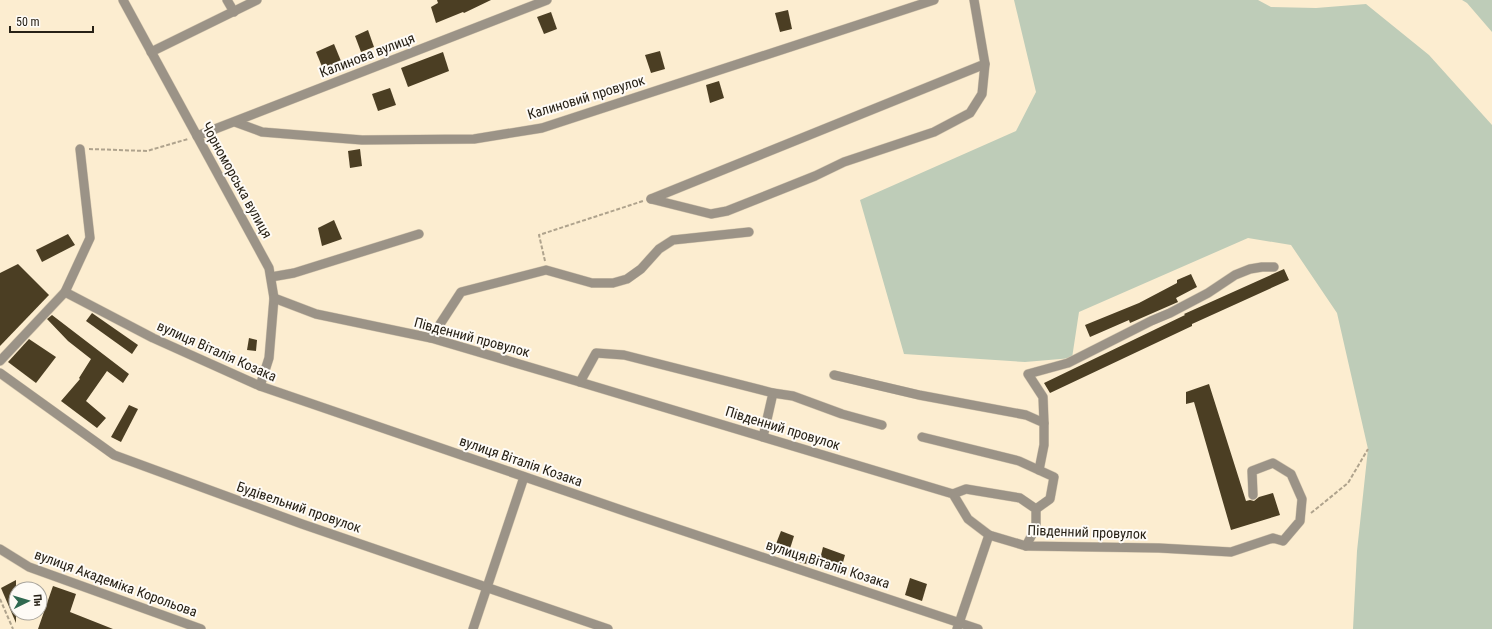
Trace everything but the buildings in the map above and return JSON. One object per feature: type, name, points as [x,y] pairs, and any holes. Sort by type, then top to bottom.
[{"type":"street","name":"Чорноморська вулиця","points":[[123,0],[269,268],[274,298],[269,358],[260,386]]},
{"type":"street","points":[[227,0],[234,12]]},
{"type":"street","points":[[151,52],[257,0]]},
{"type":"street","name":"Калинова вулиця","points":[[197,136],[532,3],[547,0]]},
{"type":"street","name":"Калиновий провулок","points":[[235,122],[262,132],[362,140],[474,138],[542,128],[934,0]]},
{"type":"street","points":[[651,199],[711,214],[727,211],[815,176],[844,162],[934,132],[970,113],[982,94],[985,64],[974,0]]},
{"type":"street","points":[[651,199],[985,64]]},
{"type":"street","points":[[0,361],[65,292],[90,238],[80,149]]},
{"type":"street","points":[[431,338],[461,292],[546,270],[592,283],[613,283],[627,279],[641,269],[659,249],[673,240],[749,232]]},
{"type":"street","points":[[271,277],[294,274],[419,234]]},
{"type":"street","points":[[1039,470],[1044,445],[1043,397],[1028,374],[1068,363],[1150,321],[1170,313],[1235,275],[1250,269],[1274,267]]},
{"type":"street","name":"вулиця Віталія Козака","points":[[65,292],[153,338],[260,386],[958,626],[978,629]]},
{"type":"street","name":"Південний провулок","points":[[274,298],[316,314],[431,338],[953,494],[968,519],[988,535],[1026,546],[1159,548],[1231,552],[1273,538],[1283,541],[1300,521]]},
{"type":"street","points":[[580,382],[596,353],[624,355],[772,393],[793,396],[842,414],[882,425]]},
{"type":"street","name":"Будівельний провулок","points":[[0,373],[114,455],[302,524],[608,629]]},
{"type":"street","points":[[834,375],[919,395],[1026,415],[1044,423]]},
{"type":"street","points":[[763,437],[772,393]]},
{"type":"street","points":[[922,436],[1018,461],[1054,476],[1050,498],[1036,510],[1036,528],[1026,546]]},
{"type":"street","points":[[1253,495],[1252,471],[1273,462],[1291,474],[1302,499],[1300,521]]},
{"type":"street","points":[[474,629],[524,477]]},
{"type":"street","points":[[953,494],[966,489],[1020,498],[1036,510]]},
{"type":"street","points":[[958,626],[988,535]]},
{"type":"street","name":"вулиця Академіка Корольова","points":[[0,549],[29,567],[201,629]]},
{"type":"path","points":[[80,149],[147,151],[197,136]]},
{"type":"path","points":[[546,270],[539,235],[651,199]]},
{"type":"path","points":[[1300,521],[1348,483],[1368,449]]},
{"type":"path","points":[[0,599],[13,629]]},
{"type":"green space","points":[[1014,0],[1258,0],[1271,7],[1316,8],[1366,4],[1429,55],[1492,125],[1492,629],[1353,629],[1357,551],[1368,449],[1337,313],[1291,245],[1248,238],[1079,312],[1072,358],[1025,362],[904,354],[860,200],[1016,131],[1036,92]]},
{"type":"green space","points":[[1462,0],[1492,0],[1492,32],[1467,3]]}]
